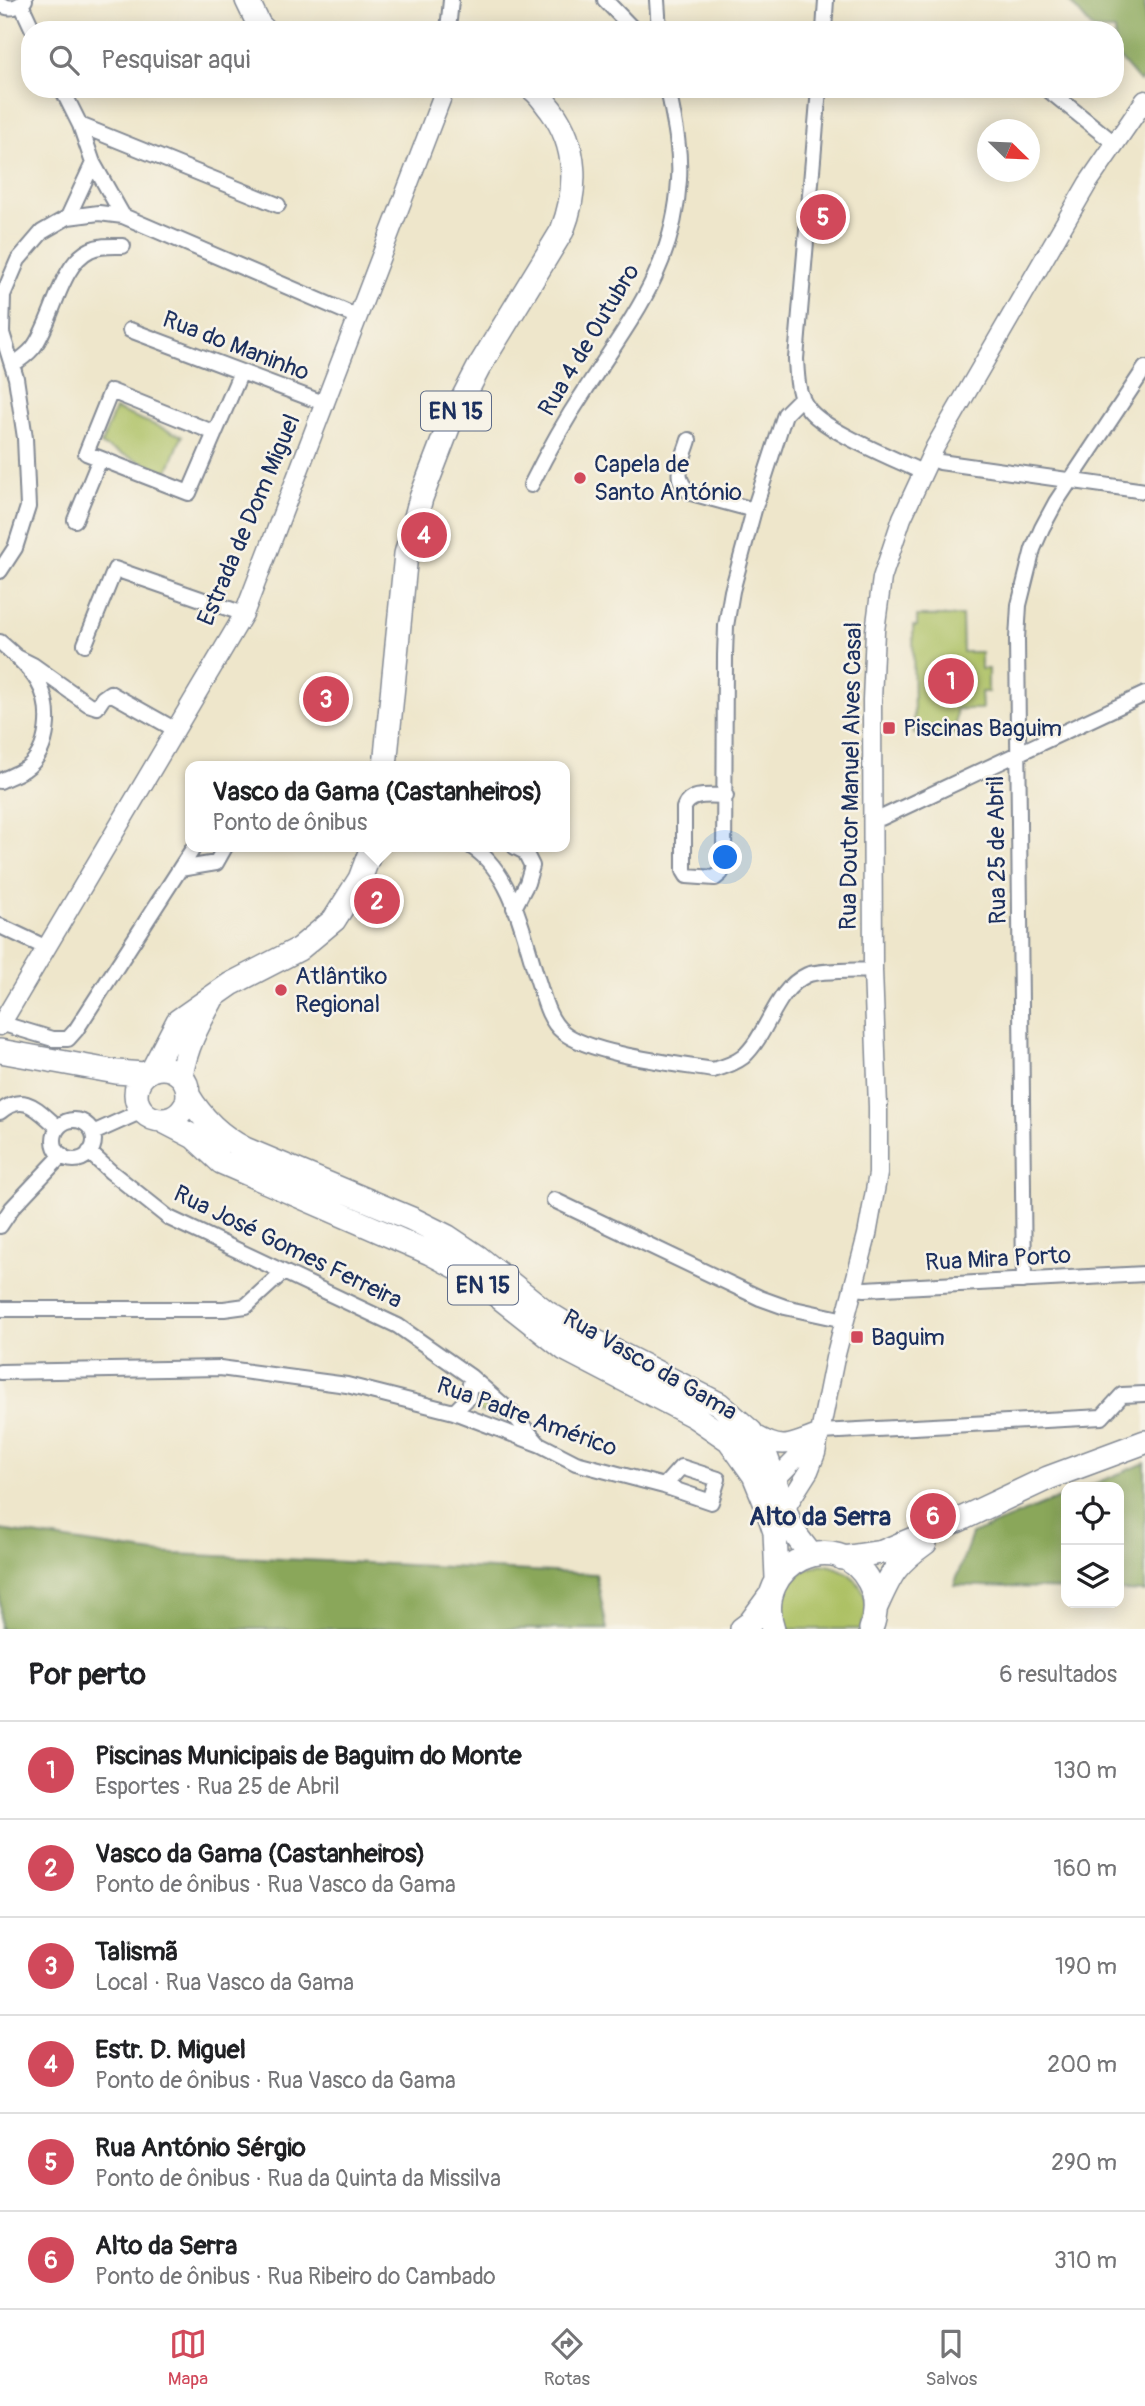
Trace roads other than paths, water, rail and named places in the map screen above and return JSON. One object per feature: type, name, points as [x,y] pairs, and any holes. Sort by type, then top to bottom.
[{"type":"main road","points":[[247,0],[257,21]]},
{"type":"main road","name":"EN 15","points":[[385,761],[406,554],[421,498],[449,425],[479,367],[562,231],[569,214],[573,186],[572,158],[563,131],[540,98]]},
{"type":"main road","points":[[147,1093],[178,1021],[230,984],[299,949],[334,920],[360,879],[370,852]]},
{"type":"main road","points":[[1,1054],[116,1072],[147,1093],[169,1119],[183,1110],[186,1051],[196,1026],[215,995]]},
{"type":"main road","points":[[147,1093],[168,1068],[185,1085]]},
{"type":"main road","name":"Rua Vasco da Gama","points":[[185,1085],[209,1123],[228,1140],[448,1237],[478,1257],[546,1312],[587,1337],[719,1404],[751,1432],[766,1456],[775,1480],[773,1588],[769,1618],[773,1629]]},
{"type":"main road","name":"Rua Vasco da Gama","points":[[147,1093],[221,1162],[430,1253],[470,1274],[565,1349],[711,1427],[729,1440],[740,1454],[811,1555]]},
{"type":"main road","points":[[842,1558],[882,1552],[960,1520],[1048,1478],[1145,1442]]},
{"type":"main road","points":[[873,1618],[893,1570],[905,1558],[960,1520]]},
{"type":"main road","points":[[742,1629],[792,1563],[811,1555],[832,1554],[860,1569],[867,1577],[874,1597],[873,1618]]},
{"type":"street","points":[[449,21],[451,0]]},
{"type":"street","points":[[605,0],[625,21]]},
{"type":"street","points":[[657,0],[658,21]]},
{"type":"street","points":[[825,21],[826,0]]},
{"type":"street","points":[[0,4],[10,8],[23,2],[30,21]]},
{"type":"street","points":[[66,98],[80,125],[93,163],[123,216]]},
{"type":"street","name":"Estrada de Dom Miguel","points":[[0,1020],[9,994],[26,981],[47,948],[244,614],[442,98]]},
{"type":"street","name":"Rua 4 de Outubro","points":[[531,485],[576,404],[636,316],[670,240],[680,178],[679,147],[670,98]]},
{"type":"street","points":[[818,98],[796,359],[802,397],[807,407],[824,424],[926,465],[940,462],[1145,491]]},
{"type":"street","points":[[1058,98],[1114,143]]},
{"type":"street","name":"Rua Doutor Manuel Alves Casal","points":[[775,1506],[809,1471],[821,1432],[873,1208],[877,1174],[878,1107],[873,970],[873,686],[875,631],[882,578],[902,518],[926,465],[1114,143],[1145,100]]},
{"type":"street","points":[[80,125],[278,205]]},
{"type":"street","points":[[68,217],[93,163]]},
{"type":"street","points":[[0,571],[15,548],[28,507],[25,438],[12,365],[2,333],[3,295],[18,260],[42,232],[68,217],[99,213],[123,216],[358,317]]},
{"type":"street","points":[[12,365],[24,357],[34,345],[65,279],[77,261],[89,250],[103,246],[123,246]]},
{"type":"street","name":"Rua do Maninho","points":[[130,330],[326,404]]},
{"type":"street","name":"Rua 25 de Abril","points":[[1024,1281],[1017,639],[1019,605],[1033,549],[1042,528],[1145,368]]},
{"type":"street","points":[[215,433],[111,391],[86,453],[189,493],[215,433],[241,372]]},
{"type":"street","points":[[726,796],[691,797],[686,801],[684,872],[687,876],[715,878],[722,873],[724,866],[726,796],[726,626],[738,563],[785,414],[802,397]]},
{"type":"street","points":[[690,440],[678,474],[682,487],[691,493],[754,510]]},
{"type":"street","points":[[75,520],[100,459]]},
{"type":"street","points":[[85,643],[115,569],[244,614]]},
{"type":"street","points":[[0,642],[18,657],[38,682],[45,698],[46,731],[43,746],[26,768],[0,781]]},
{"type":"street","points":[[18,657],[88,704],[97,707],[110,693],[176,730]]},
{"type":"street","points":[[872,820],[1145,694]]},
{"type":"street","points":[[0,1020],[53,1039],[68,1039],[191,852]]},
{"type":"street","points":[[180,869],[216,863],[222,852]]},
{"type":"street","points":[[478,852],[491,862],[514,908],[545,1004],[562,1031],[593,1048],[713,1070],[729,1066],[743,1057],[754,1044],[789,987],[809,974],[873,970]]},
{"type":"street","points":[[514,908],[527,883],[532,866],[530,857],[525,852]]},
{"type":"street","points":[[0,926],[47,948]]},
{"type":"street","points":[[93,1133],[147,1093]]},
{"type":"street","points":[[0,1112],[11,1103],[21,1101],[58,1127]]},
{"type":"street","points":[[68,1121],[80,1121],[93,1133],[94,1140],[89,1152],[79,1159],[67,1158],[55,1145],[58,1127],[68,1121]]},
{"type":"street","name":"Rua José Gomes Ferreira","points":[[89,1152],[169,1218],[398,1326],[471,1377],[509,1410],[541,1445]]},
{"type":"street","points":[[0,1226],[12,1208],[62,1155]]},
{"type":"street","points":[[554,1200],[760,1298],[785,1307],[845,1320]]},
{"type":"street","points":[[0,1309],[224,1309],[246,1306],[282,1273]]},
{"type":"street","name":"Rua Mira Porto","points":[[854,1288],[1145,1274]]},
{"type":"street","name":"Rua Padre Américo","points":[[0,1371],[220,1368],[347,1385],[454,1412],[541,1445],[576,1463],[664,1486]]},
{"type":"street","points":[[454,1412],[468,1398],[471,1377]]},
{"type":"street","points":[[751,1432],[780,1446],[792,1445],[821,1432],[1102,1417],[1122,1395],[1144,1394]]},
{"type":"street","points":[[711,1427],[730,1434],[740,1443],[760,1475],[799,1484]]},
{"type":"street","points":[[775,1480],[821,1432]]},
{"type":"place","name":"Rua António Sérgio","points":[[823,217]]},
{"type":"place","name":"Capela de Santo António","points":[[580,478]]},
{"type":"place","name":"Estr. D. Miguel","points":[[424,535]]},
{"type":"place","name":"Piscinas Municipais de Baguim do Monte","points":[[951,681]]},
{"type":"place","name":"Talismã","points":[[326,699]]},
{"type":"place","name":"Piscinas Baguim","points":[[889,728]]},
{"type":"place","name":"Vasco da Gama (Castanheiros)","points":[[377,901]]},
{"type":"place","name":"Atlântiko Regional","points":[[281,990]]},
{"type":"place","name":"Baguim","points":[[857,1337]]},
{"type":"place","name":"Alto da Serra","points":[[933,1516]]},
{"type":"district","name":"Alto da Serra","points":[[820,1517]]}]
